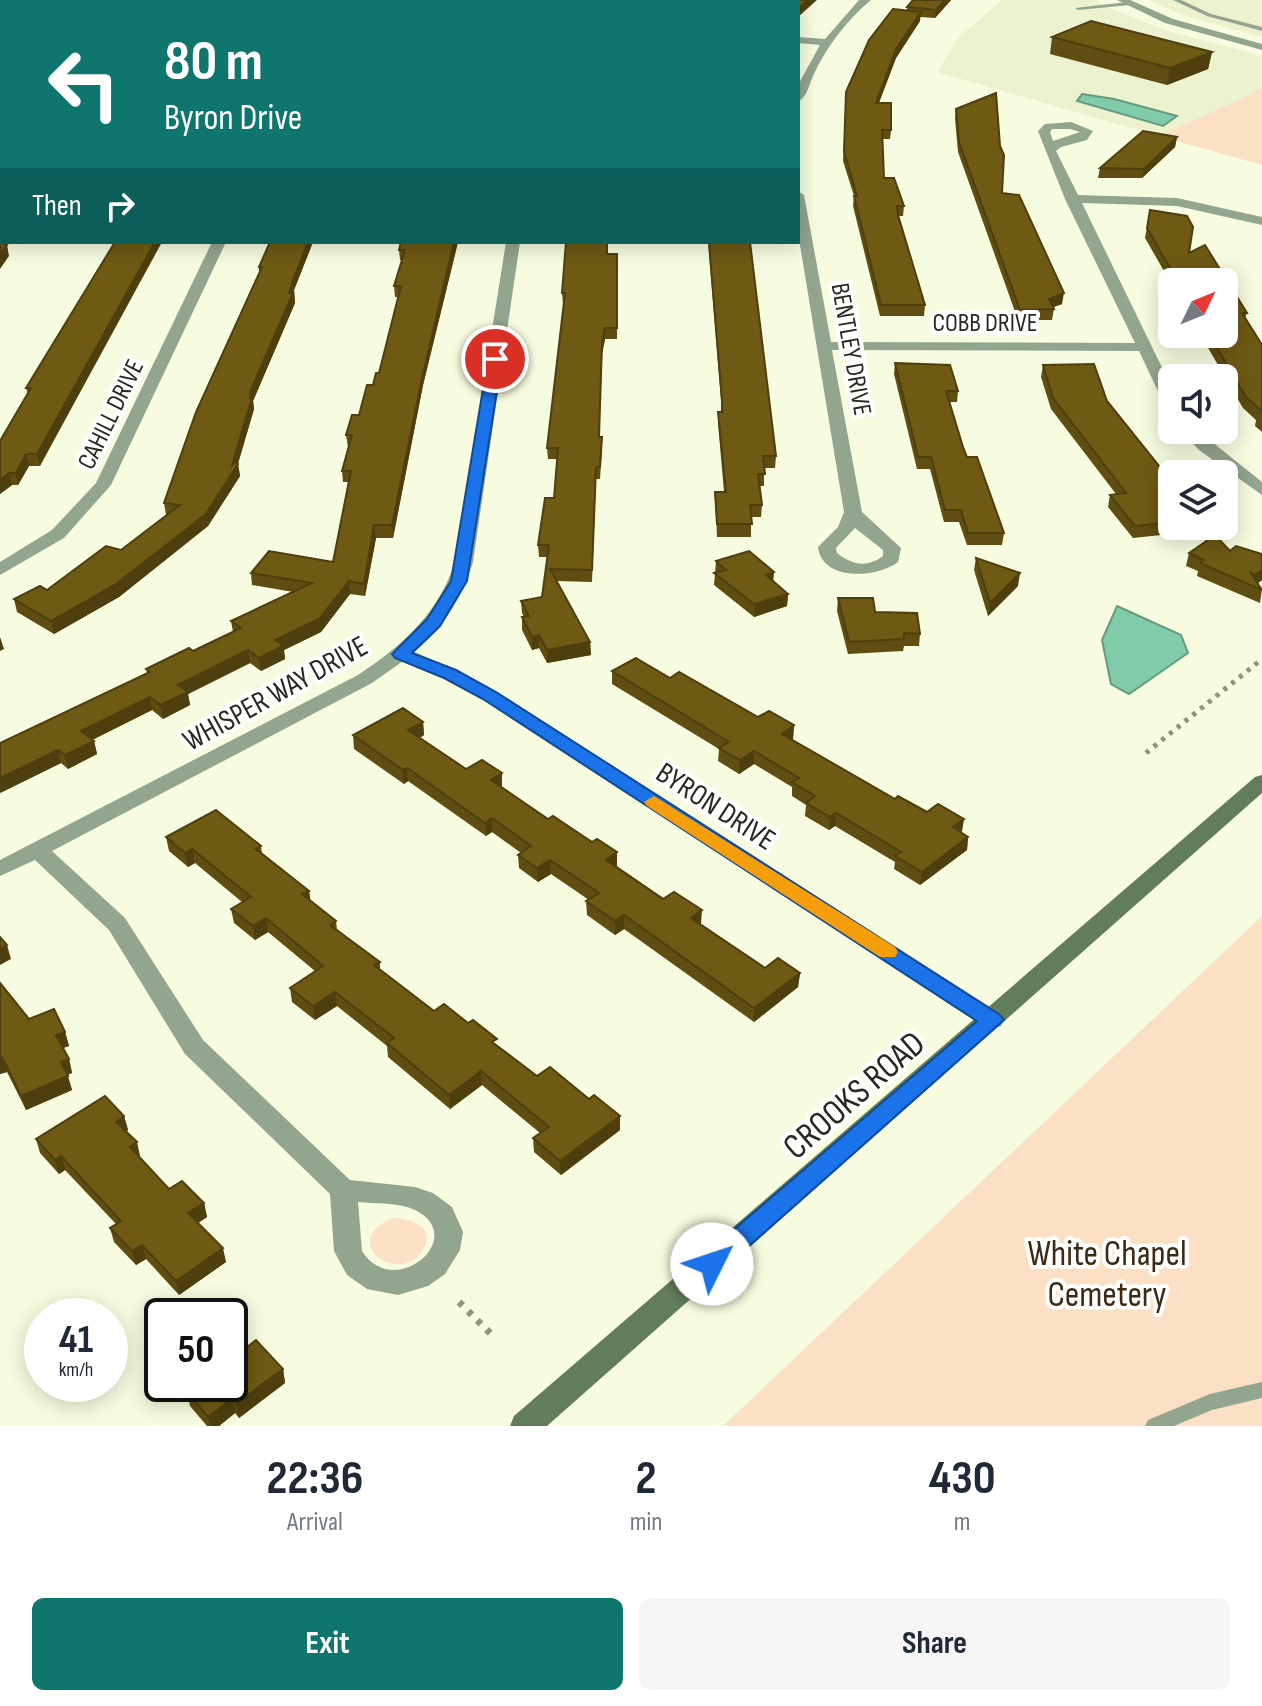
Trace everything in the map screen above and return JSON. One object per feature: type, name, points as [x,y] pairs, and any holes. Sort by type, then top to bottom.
[{"type":"main road","name":"CROOKS ROAD","points":[[525,1426],[1262,782]]},
{"type":"street","points":[[800,95],[825,42],[861,1]]},
{"type":"street","points":[[1125,2],[1179,25],[1256,45]]},
{"type":"street","points":[[800,40],[825,42]]},
{"type":"street","points":[[1050,150],[1158,376]]},
{"type":"street","points":[[1071,199],[1177,202],[1262,221]]},
{"type":"street","name":"BENTLEY DRIVE","points":[[800,206],[853,512]]},
{"type":"street","name":"CAHILL DRIVE","points":[[0,570],[58,534],[103,485],[218,244]]},
{"type":"street","name":"WHISPER WAY DRIVE","points":[[0,869],[338,694],[401,654],[434,622],[459,581],[513,244]]},
{"type":"street","name":"COBB DRIVE","points":[[825,346],[1144,347]]},
{"type":"street","points":[[1202,444],[1261,491]]},
{"type":"street","name":"BYRON DRIVE","points":[[401,654],[450,674],[490,696],[992,1020]]},
{"type":"street","points":[[39,851],[117,924],[194,1047],[343,1190],[348,1254],[357,1268],[371,1277],[390,1283],[414,1279],[428,1272],[448,1250],[449,1237],[444,1220],[423,1201],[343,1190]]},
{"type":"lane","points":[[1176,0],[1209,15],[1262,29]]},
{"type":"lane","points":[[1078,8],[1125,2]]},
{"type":"lane","points":[[1256,45],[1262,39]]},
{"type":"lane","points":[[1154,1426],[1210,1402],[1262,1390]]},
{"type":"path","points":[[1146,753],[1262,659]]},
{"type":"path","points":[[459,1302],[493,1336]]},
{"type":"shaded area","points":[[1002,0],[1096,0],[1168,31],[1262,56],[1262,89],[1159,136],[937,72],[959,37]]},
{"type":"shaded area","points":[[1149,0],[1262,0],[1262,37],[1182,15]]},
{"type":"shaded area","points":[[1082,94],[1177,116],[1163,126],[1077,101]]},
{"type":"shaded area","points":[[1117,606],[1181,635],[1188,653],[1129,694],[1111,684],[1102,640]]},
{"type":"green space","points":[[1262,89],[1262,165],[1159,136]]},
{"type":"green space","name":"White Chapel Cemetery","points":[[1262,916],[1262,1426],[723,1426]]},
{"type":"green space","points":[[393,1218],[414,1222],[427,1236],[423,1250],[412,1260],[400,1264],[388,1263],[371,1248],[370,1238],[377,1228]]},
{"type":"building","points":[[913,0],[945,0],[936,10],[907,7]]},
{"type":"building","points":[[893,9],[921,12],[896,49],[876,103],[891,103],[891,130],[882,130],[884,178],[894,178],[904,206],[897,206],[898,215],[925,305],[881,305],[844,152],[846,92],[869,40]]},
{"type":"building","points":[[1091,21],[1212,52],[1170,68],[1052,37]]},
{"type":"building","points":[[996,93],[1000,146],[1004,155],[1002,193],[1019,195],[1064,293],[1049,299],[1054,309],[1020,310],[959,142],[956,109]]},
{"type":"building","points":[[1143,131],[1177,137],[1144,169],[1100,168]]},
{"type":"building","points":[[1150,210],[1187,216],[1193,227],[1189,253],[1205,245],[1219,268],[1170,268],[1147,228]]},
{"type":"building","points":[[0,244],[7,245],[0,255]]},
{"type":"building","points":[[114,244],[154,244],[37,454],[26,454],[16,473],[9,473],[0,480],[0,441],[31,388],[26,388]]},
{"type":"building","points":[[269,244],[307,244],[289,293],[293,293],[251,390],[252,398],[232,465],[238,464],[206,514],[116,584],[51,621],[14,599],[40,586],[47,590],[106,546],[121,550],[180,505],[164,503],[196,412],[262,267],[259,267]]},
{"type":"building","points":[[400,244],[454,244],[392,525],[374,525],[364,584],[349,581],[319,619],[275,640],[283,646],[259,658],[248,650],[178,685],[188,692],[160,705],[150,697],[81,731],[94,741],[65,755],[58,750],[0,778],[0,743],[150,672],[146,669],[189,648],[193,651],[241,628],[231,621],[312,583],[251,573],[269,551],[333,562],[351,471],[342,471],[352,435],[346,435],[352,415],[359,415],[367,385],[373,385],[376,373],[379,373],[401,286],[394,286],[405,250],[399,250]]},
{"type":"building","points":[[566,244],[607,244],[607,254],[617,254],[617,328],[605,328],[602,343],[599,437],[602,437],[600,467],[596,467],[592,570],[550,569],[590,642],[547,650],[539,635],[532,637],[522,617],[529,616],[521,601],[542,597],[549,545],[538,545],[545,498],[554,498],[558,448],[547,448],[565,293],[562,293]]},
{"type":"building","points":[[709,244],[750,244],[776,456],[763,456],[765,474],[758,474],[762,505],[750,505],[752,524],[717,524],[715,492],[726,492],[718,412],[722,412]]},
{"type":"building","points":[[1238,298],[1247,313],[1242,313],[1262,345],[1262,411],[1246,397],[1238,383],[1238,364],[1227,364],[1217,348],[1238,348]]},
{"type":"building","points":[[895,363],[950,365],[958,391],[946,391],[963,447],[967,457],[977,457],[1004,533],[968,533],[961,510],[945,510],[931,457],[918,457]]},
{"type":"building","points":[[1094,364],[1107,401],[1158,465],[1158,524],[1135,526],[1110,495],[1126,493],[1053,398],[1043,365]]},
{"type":"building","points":[[1208,540],[1220,540],[1230,551],[1236,546],[1262,554],[1262,570],[1255,575],[1250,572],[1262,590],[1200,563],[1204,560],[1189,553]]},
{"type":"building","points":[[749,551],[774,572],[766,575],[788,594],[754,604],[714,573],[726,570],[716,561]]},
{"type":"building","points":[[976,558],[1020,573],[990,603]]},
{"type":"building","points":[[838,598],[873,598],[875,612],[917,613],[920,634],[904,633],[904,639],[849,642]]},
{"type":"building","points":[[636,658],[670,678],[679,672],[758,717],[769,711],[794,725],[782,734],[895,799],[898,796],[927,812],[938,804],[964,819],[953,827],[968,837],[922,872],[895,856],[901,852],[836,813],[830,817],[806,803],[815,796],[792,782],[799,778],[754,751],[740,760],[719,748],[729,742],[612,671]]},
{"type":"building","points":[[403,708],[423,722],[408,730],[466,769],[482,760],[502,773],[491,780],[548,819],[553,816],[592,842],[597,839],[617,852],[606,860],[663,899],[674,892],[702,910],[691,918],[765,968],[778,958],[800,973],[754,1008],[624,915],[615,921],[586,901],[599,893],[550,860],[537,868],[518,855],[531,846],[492,818],[485,823],[407,768],[403,770],[353,735]]},
{"type":"building","points":[[216,810],[261,846],[256,849],[309,891],[302,894],[336,921],[330,925],[380,962],[374,965],[434,1011],[444,1004],[468,1023],[473,1020],[497,1039],[492,1042],[537,1076],[550,1067],[589,1099],[594,1095],[620,1116],[560,1161],[533,1138],[549,1127],[481,1071],[449,1095],[387,1043],[394,1038],[335,992],[313,1006],[290,988],[323,966],[266,918],[253,926],[231,909],[251,897],[192,849],[185,853],[166,837]]},
{"type":"building","points":[[0,937],[7,945],[0,949]]},
{"type":"building","points":[[0,983],[29,1019],[54,1009],[65,1032],[56,1035],[69,1059],[61,1062],[68,1076],[21,1096],[0,1058]]},
{"type":"building","points":[[105,1096],[124,1116],[116,1122],[137,1142],[130,1147],[169,1189],[182,1181],[204,1203],[188,1213],[223,1248],[176,1281],[142,1245],[132,1251],[110,1228],[121,1221],[61,1156],[55,1160],[36,1139]]},
{"type":"building","points":[[256,1340],[283,1369],[248,1395],[248,1346]]},
{"type":"building","points":[[195,1402],[228,1402],[208,1417]]},
{"type":"slow traffic","points":[[654,802],[887,952]]},
{"type":"route","points":[[495,359],[459,581],[434,622],[401,654],[473,685],[992,1020],[712,1264]]}]
